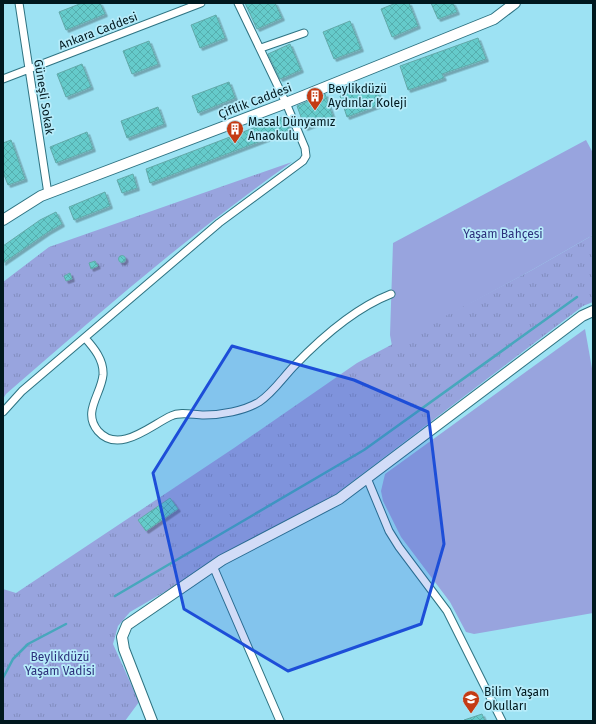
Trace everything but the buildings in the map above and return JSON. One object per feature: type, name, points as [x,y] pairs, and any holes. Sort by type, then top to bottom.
[{"type":"street","name":"Güneşli Sokak","points":[[19,3],[48,194]]},
{"type":"street","name":"Ankara Caddesi","points":[[3,79],[201,3]]},
{"type":"street","points":[[3,412],[22,391],[219,223],[303,161],[306,156],[305,148],[286,103],[261,48],[238,3]]},
{"type":"street","name":"Çiftlik Caddesi","points":[[3,220],[48,194],[286,103],[494,19],[515,3]]},
{"type":"street","points":[[261,48],[304,33]]},
{"type":"street","points":[[85,338],[95,349],[100,362],[102,375],[90,414],[93,424],[99,433],[107,437],[123,440],[143,433],[155,423],[173,414],[182,413],[205,415],[231,412],[260,401],[324,337],[374,300],[392,294]]},
{"type":"street","points":[[152,721],[124,649],[122,638],[123,631],[135,618],[213,566],[339,499],[582,316],[593,311]]},
{"type":"street","points":[[367,478],[389,530],[398,547],[447,611],[502,721]]},
{"type":"street","points":[[213,566],[280,721]]},
{"type":"highlighted area","points":[[232,346],[354,380],[428,412],[444,544],[421,624],[288,671],[184,609],[153,473]]},
{"type":"green space","name":"Yaşam Bahçesi","points":[[586,140],[593,153],[593,235],[392,346],[390,335],[393,243]]},
{"type":"green space","points":[[292,162],[218,217],[146,274],[6,394],[3,399],[3,282],[49,247]]},
{"type":"green space","name":"Beylikdüzü Yaşam Vadisi","points":[[593,235],[593,302],[583,306],[324,503],[216,562],[130,612],[118,626],[113,644],[139,702],[125,721],[3,721],[3,589],[16,593],[234,448],[357,363],[532,270]]},
{"type":"green space","points":[[585,329],[593,374],[593,613],[474,634],[466,632],[450,602],[401,537],[383,501],[381,491],[385,474]]},
{"type":"waterway","points":[[115,596],[364,450],[577,297]]},
{"type":"waterway","points":[[3,678],[13,659],[28,644],[66,624]]},
{"type":"place","name":"Beylikdüzü Aydınlar Koleji","points":[[315,111]]},
{"type":"place","name":"Masal Dünyamız Anaokulu","points":[[235,144]]},
{"type":"place","name":"Bilim Yaşam Okulları","points":[[471,714]]}]
